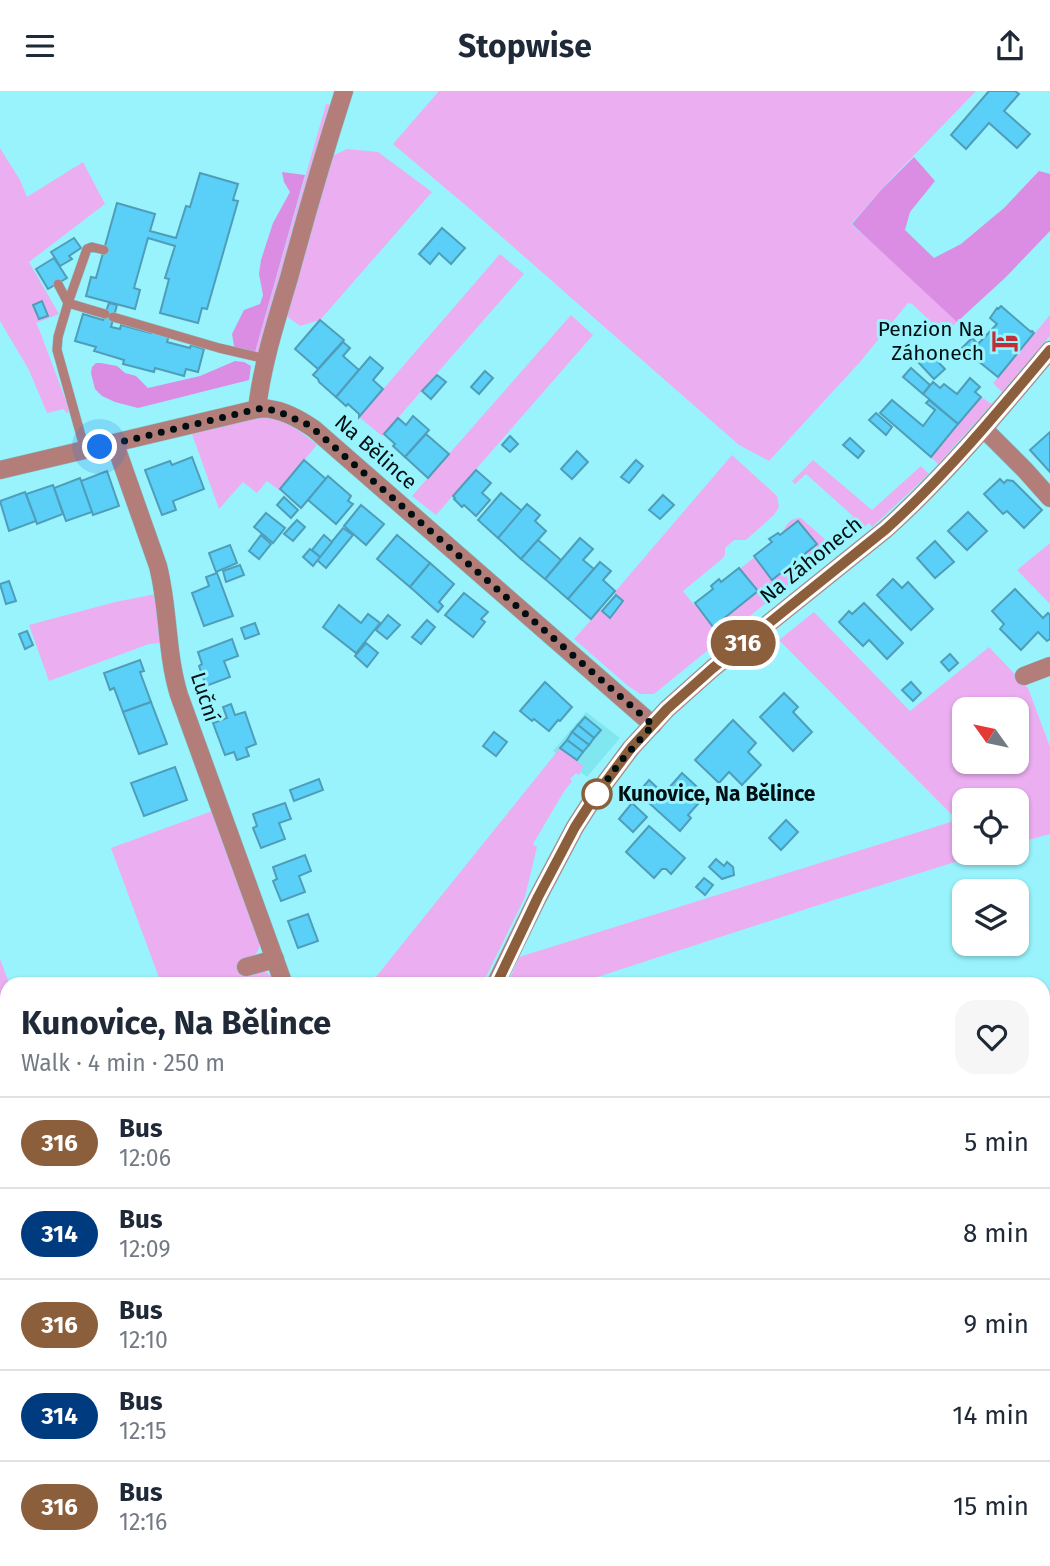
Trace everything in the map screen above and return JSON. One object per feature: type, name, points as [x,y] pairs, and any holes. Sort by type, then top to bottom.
[{"type":"street","points":[[257,409],[266,359],[344,91]]},
{"type":"street","name":"Na Záhonech","points":[[499,977],[583,813],[621,761],[683,694],[886,529],[934,484],[1050,350]]},
{"type":"street","name":"Na Bělince","points":[[0,470],[257,409],[277,411],[314,429],[653,725]]},
{"type":"street","points":[[984,429],[1050,498]]},
{"type":"street","name":"Luční","points":[[115,444],[163,585],[173,671],[179,695],[281,977]]},
{"type":"street","points":[[1024,676],[1050,666]]},
{"type":"street","points":[[246,967],[275,959]]},
{"type":"lane","points":[[85,450],[57,350],[58,337],[87,249],[92,247],[104,250]]},
{"type":"lane","points":[[58,284],[68,303],[219,348],[266,359]]},
{"type":"shaded area","points":[[439,91],[976,91],[851,224],[957,322],[944,334],[908,303],[860,362],[769,461],[739,445],[393,144]]},
{"type":"shaded area","points":[[326,104],[333,105],[262,350],[255,352]]},
{"type":"shaded area","points":[[0,148],[27,197],[83,162],[105,204],[29,262],[59,314],[36,323],[66,401],[69,412],[66,413],[64,409],[47,413],[29,370],[0,321]]},
{"type":"shaded area","points":[[347,149],[378,152],[432,192],[320,320],[300,326],[284,314],[330,157]]},
{"type":"shaded area","points":[[914,157],[935,181],[910,212],[905,230],[934,258],[961,244],[1004,208],[1039,171],[1050,174],[1050,231],[1006,277],[957,322],[852,224]]},
{"type":"shaded area","points":[[282,172],[305,175],[255,352],[241,352],[234,346],[232,334],[244,310],[260,304],[263,295],[259,274],[261,260],[273,223],[290,192]]},
{"type":"shaded area","points":[[500,254],[524,274],[382,436],[359,417]]},
{"type":"shaded area","points":[[571,315],[593,335],[436,515],[412,496]]},
{"type":"shaded area","points":[[1050,315],[1050,336],[1002,392],[993,383]]},
{"type":"shaded area","points":[[235,361],[251,366],[249,380],[138,408],[102,396],[95,389],[91,373],[96,363],[117,366],[125,373],[136,376],[148,388],[200,376]]},
{"type":"shaded area","points":[[981,397],[992,404],[938,464],[931,457]]},
{"type":"shaded area","points":[[265,417],[293,427],[317,445],[279,490],[267,481],[257,493],[243,482],[219,509],[192,434]]},
{"type":"shaded area","points":[[732,455],[777,496],[779,507],[774,515],[746,540],[734,540],[725,548],[722,559],[683,591],[694,605],[780,537],[793,520],[801,518],[828,542],[831,550],[654,694],[640,694],[574,639],[600,610],[610,618],[623,602],[614,593]]},
{"type":"shaded area","points":[[813,460],[872,510],[921,466],[929,474],[872,527],[869,523],[856,530],[842,525],[853,516],[806,474],[795,484],[792,481]]},
{"type":"shaded area","points":[[1050,543],[1050,604],[1017,570]]},
{"type":"shaded area","points":[[156,594],[161,643],[149,644],[49,681],[29,625]]},
{"type":"shaded area","points":[[814,612],[910,711],[989,647],[1028,688],[1050,747],[1050,834],[1029,840],[1029,788],[952,788],[952,815],[779,640]]},
{"type":"shaded area","points":[[586,712],[620,738],[587,777],[553,751]]},
{"type":"shaded area","points":[[560,748],[583,766],[579,775],[576,773],[570,779],[572,781],[533,844],[537,847],[525,897],[486,977],[376,977]]},
{"type":"shaded area","points":[[212,811],[258,936],[257,952],[244,960],[271,977],[159,977],[111,848]]},
{"type":"shaded area","points":[[952,822],[952,863],[597,977],[511,977],[519,957]]},
{"type":"shaded area","points":[[0,959],[7,977],[0,977]]},
{"type":"building","points":[[989,91],[1015,91],[1019,94],[1004,111],[1030,134],[1017,148],[989,123],[966,149],[951,135]]},
{"type":"building","points":[[200,173],[238,184],[233,200],[238,201],[207,309],[202,308],[198,323],[160,313],[169,279],[165,278],[175,246],[148,238],[134,288],[140,290],[135,309],[86,296],[91,277],[96,278],[117,203],[155,214],[150,231],[176,238],[186,206],[190,207]]},
{"type":"building","points":[[442,228],[465,248],[451,264],[439,253],[430,264],[419,254]]},
{"type":"building","points":[[74,238],[81,248],[69,256],[72,259],[60,266],[51,252]]},
{"type":"building","points":[[54,258],[67,278],[48,289],[36,269]]},
{"type":"building","points":[[42,301],[48,316],[39,319],[33,305]]},
{"type":"building","points":[[109,303],[117,305],[111,327],[120,329],[121,325],[151,333],[152,331],[169,336],[167,342],[204,349],[198,372],[186,369],[184,376],[155,368],[154,372],[123,364],[124,360],[94,351],[96,347],[75,341],[83,314],[103,320]]},
{"type":"building","name":"Penzion Na Záhonech","points":[[1001,306],[1034,333],[998,377],[962,348],[972,338],[978,344],[997,324],[990,318]]},
{"type":"building","points":[[320,320],[344,340],[318,369],[295,349]]},
{"type":"building","points":[[343,342],[350,348],[343,356],[359,370],[336,397],[313,375]]},
{"type":"building","points":[[928,352],[945,369],[934,379],[918,362]]},
{"type":"building","points":[[370,357],[383,368],[373,380],[383,389],[359,417],[348,404],[346,406],[336,397]]},
{"type":"building","points":[[911,368],[930,385],[923,394],[903,377]]},
{"type":"building","points":[[485,371],[493,378],[479,394],[471,387]]},
{"type":"building","points":[[437,375],[446,382],[431,399],[422,391]]},
{"type":"building","points":[[970,378],[980,387],[975,392],[981,397],[958,424],[923,394],[933,382],[940,388],[944,384],[957,394]]},
{"type":"building","points":[[892,400],[923,426],[935,410],[926,403],[929,400],[958,424],[931,457],[880,413]]},
{"type":"building","points":[[876,413],[892,427],[886,435],[869,420]]},
{"type":"building","points":[[413,416],[429,430],[405,457],[384,434],[398,418],[406,425]]},
{"type":"building","points":[[1050,432],[1050,472],[1030,450]]},
{"type":"building","points":[[426,434],[449,454],[428,478],[405,457]]},
{"type":"building","points":[[510,436],[518,444],[510,452],[502,445]]},
{"type":"building","points":[[850,438],[864,451],[858,458],[843,445]]},
{"type":"building","points":[[577,451],[588,462],[572,479],[561,469]]},
{"type":"building","points":[[192,457],[204,489],[173,501],[176,510],[162,515],[145,470],[170,461],[172,465]]},
{"type":"building","points":[[304,460],[326,479],[301,508],[280,489]]},
{"type":"building","points":[[636,460],[643,466],[629,483],[621,477]]},
{"type":"building","points":[[476,470],[491,483],[482,493],[490,500],[476,516],[464,505],[462,507],[453,496]]},
{"type":"building","points":[[107,471],[119,506],[93,515],[81,481]]},
{"type":"building","points":[[328,476],[351,496],[348,501],[353,504],[336,524],[308,500]]},
{"type":"building","points":[[80,478],[92,512],[66,521],[54,488]]},
{"type":"building","points":[[1000,479],[1004,483],[1007,480],[1013,481],[1042,510],[1024,528],[1007,511],[1003,514],[984,494]]},
{"type":"building","points":[[53,485],[63,514],[37,524],[26,494]]},
{"type":"building","points":[[25,492],[36,521],[9,531],[0,501]]},
{"type":"building","points":[[501,493],[522,511],[498,538],[478,520]]},
{"type":"building","points":[[663,495],[674,505],[660,519],[649,510]]},
{"type":"building","points":[[284,497],[298,510],[291,518],[277,505]]},
{"type":"building","points":[[527,504],[540,515],[535,521],[546,531],[521,559],[498,538]]},
{"type":"building","points":[[361,505],[384,524],[366,545],[344,526]]},
{"type":"building","points":[[968,512],[987,531],[967,550],[948,531]]},
{"type":"building","points":[[266,513],[285,528],[273,543],[254,527]]},
{"type":"building","points":[[297,520],[305,527],[293,541],[284,534]]},
{"type":"building","points":[[798,521],[817,544],[772,580],[754,556],[772,542],[769,539],[778,533],[780,535]]},
{"type":"building","points":[[343,528],[353,535],[326,568],[317,560]]},
{"type":"building","points":[[261,535],[271,544],[259,559],[249,551]]},
{"type":"building","points":[[324,535],[332,542],[320,557],[312,550]]},
{"type":"building","points":[[397,535],[430,563],[410,587],[377,559]]},
{"type":"building","points":[[580,538],[593,549],[583,560],[594,569],[568,599],[545,579]]},
{"type":"building","points":[[538,540],[561,560],[545,579],[521,559]]},
{"type":"building","points":[[935,541],[954,562],[935,578],[917,558]]},
{"type":"building","points":[[230,545],[237,563],[216,572],[209,553]]},
{"type":"building","points":[[310,549],[320,557],[313,566],[303,557]]},
{"type":"building","points":[[600,562],[611,571],[603,580],[615,591],[591,619],[568,599]]},
{"type":"building","points":[[430,563],[454,584],[439,602],[443,606],[438,612],[410,587]]},
{"type":"building","points":[[240,565],[244,575],[226,582],[223,571]]},
{"type":"building","points":[[739,568],[758,591],[713,627],[695,603],[713,589],[711,586],[719,579],[721,582]]},
{"type":"building","points":[[217,573],[233,616],[204,626],[192,593],[209,586],[206,577]]},
{"type":"building","points":[[893,579],[902,588],[908,582],[933,609],[911,630],[877,595]]},
{"type":"building","points":[[9,581],[16,601],[6,604],[0,584]]},
{"type":"building","points":[[1015,589],[1043,618],[1048,613],[1050,615],[1050,639],[1047,641],[1038,632],[1021,650],[1000,629],[1004,624],[992,611]]},
{"type":"building","points":[[464,593],[488,612],[481,619],[485,622],[473,637],[445,615]]},
{"type":"building","points":[[616,595],[623,601],[610,618],[602,611]]},
{"type":"building","points":[[864,603],[903,643],[887,659],[869,640],[863,646],[839,622],[849,611],[852,614]]},
{"type":"building","points":[[339,605],[361,623],[368,614],[380,623],[356,653],[323,627]]},
{"type":"building","points":[[388,615],[400,625],[387,639],[376,630]]},
{"type":"building","points":[[427,620],[435,627],[421,644],[412,637]]},
{"type":"building","points":[[255,623],[259,634],[245,639],[241,628]]},
{"type":"building","points":[[27,631],[33,645],[25,649],[19,634]]},
{"type":"building","points":[[232,639],[238,656],[224,661],[230,677],[206,686],[199,666],[202,664],[198,652]]},
{"type":"building","points":[[366,643],[378,653],[367,667],[355,656]]},
{"type":"building","points":[[950,654],[958,663],[949,671],[941,662]]},
{"type":"building","points":[[140,660],[144,671],[140,672],[151,702],[123,712],[114,688],[110,690],[104,673]]},
{"type":"building","points":[[545,682],[572,707],[549,731],[520,711]]},
{"type":"building","points":[[911,682],[921,693],[913,701],[902,690]]},
{"type":"building","points":[[784,693],[798,707],[793,712],[812,732],[793,751],[760,717]]},
{"type":"building","points":[[151,702],[167,744],[139,754],[123,712]]},
{"type":"building","points":[[231,704],[235,715],[245,712],[256,744],[246,748],[249,756],[237,760],[234,752],[225,755],[213,723],[227,718],[223,707]]},
{"type":"building","points":[[585,717],[601,730],[594,738],[578,725]]},
{"type":"building","points":[[733,720],[756,743],[748,752],[761,765],[742,785],[729,772],[719,783],[695,760]]},
{"type":"building","points":[[578,725],[594,738],[589,745],[572,732]]},
{"type":"building","points":[[494,732],[507,742],[496,756],[483,746]]},
{"type":"building","points":[[572,732],[589,745],[583,752],[567,740]]},
{"type":"building","points":[[567,740],[583,752],[577,760],[560,748]]},
{"type":"building","points":[[175,767],[187,800],[144,816],[131,783]]},
{"type":"building","points":[[682,773],[706,795],[688,815],[691,818],[680,831],[638,793],[649,780],[666,796],[670,791],[668,789]]},
{"type":"building","points":[[319,779],[323,790],[294,801],[290,790]]},
{"type":"building","points":[[285,803],[291,819],[279,823],[285,839],[261,848],[253,828],[257,826],[253,814]]},
{"type":"building","points":[[632,803],[647,817],[633,832],[619,819]]},
{"type":"building","points":[[786,820],[798,832],[781,850],[769,838]]},
{"type":"building","points":[[649,826],[685,858],[671,874],[662,869],[654,878],[626,852]]},
{"type":"building","points":[[305,855],[311,871],[299,876],[305,892],[281,901],[273,881],[277,879],[273,867]]},
{"type":"building","points":[[716,859],[724,866],[727,862],[733,867],[734,875],[722,879],[709,867]]},
{"type":"building","points":[[704,878],[713,885],[705,895],[696,887]]},
{"type":"building","points":[[308,914],[318,941],[298,948],[288,921]]},
{"type":"bus line","name":"316","points":[[500,977],[560,853],[593,799],[631,748],[683,694],[886,529],[925,493],[961,456],[1050,350]]},
{"type":"place","name":"Penzion Na Záhonech","points":[[1005,341]]},
{"type":"place","name":"Kunovice, Na Bělince","points":[[597,794]]},
{"type":"route","points":[[100,447],[262,408],[272,409],[309,425],[653,725],[631,748],[593,799],[597,794]]}]
